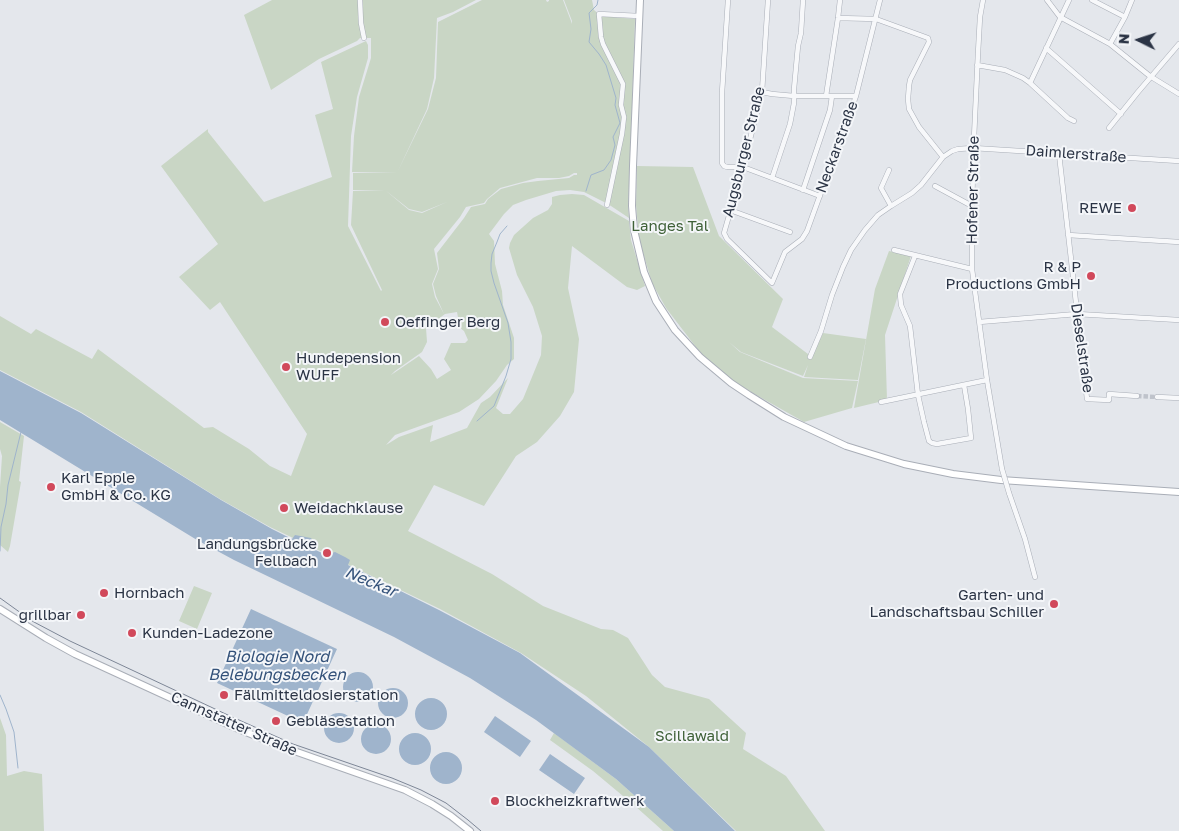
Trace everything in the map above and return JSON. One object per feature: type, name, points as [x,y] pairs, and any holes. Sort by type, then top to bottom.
[{"type":"main road","points":[[640,0],[632,206],[636,241],[648,284],[656,301],[675,330],[700,357],[725,378],[784,417],[846,446],[879,457],[953,474],[1024,482],[1179,492]]},
{"type":"main road","name":"Cannstatter Straße","points":[[0,609],[75,654],[236,728],[405,790],[432,804],[470,831]]},
{"type":"street","points":[[360,0],[364,38]]},
{"type":"street","points":[[728,0],[722,93],[722,163],[727,167],[743,167],[820,196]]},
{"type":"street","name":"Augsburger Straße","points":[[768,0],[762,92],[724,233],[772,283]]},
{"type":"street","points":[[772,178],[790,124],[794,103],[803,0]]},
{"type":"street","points":[[826,96],[840,0]]},
{"type":"street","name":"Neckarstraße","points":[[772,283],[785,252],[802,239],[807,231],[856,96],[880,0]]},
{"type":"street","name":"Hofener Straße","points":[[983,0],[977,65],[972,206],[972,270],[987,380],[1002,469],[1025,539],[1034,577]]},
{"type":"street","points":[[1047,0],[1060,17],[1110,44],[1152,77],[1179,94]]},
{"type":"street","points":[[1030,83],[1069,0]]},
{"type":"street","points":[[1092,0],[1125,17]]},
{"type":"street","points":[[1110,44],[1132,0]]},
{"type":"street","points":[[607,205],[622,134],[624,117],[622,104],[623,84],[603,44],[599,14],[639,16]]},
{"type":"street","points":[[810,356],[851,250],[864,230],[878,215],[904,199],[921,185],[943,157],[919,127],[909,109],[908,86],[929,39],[876,19],[838,18]]},
{"type":"street","points":[[1109,128],[1179,44]]},
{"type":"street","points":[[1046,48],[1121,114]]},
{"type":"street","points":[[977,65],[1005,70],[1018,75],[1074,121]]},
{"type":"street","points":[[762,92],[794,96],[856,96]]},
{"type":"street","points":[[803,190],[830,110],[832,96]]},
{"type":"street","name":"Daimlerstraße","points":[[943,157],[958,148],[974,148],[1179,162]]},
{"type":"street","name":"Dieselstraße","points":[[1059,154],[1087,399],[1109,400],[1109,394],[1137,396]]},
{"type":"street","points":[[889,170],[881,188],[890,206]]},
{"type":"street","points":[[935,186],[972,206]]},
{"type":"street","points":[[730,210],[790,232]]},
{"type":"street","points":[[1068,235],[1179,242]]},
{"type":"street","points":[[894,250],[972,270]]},
{"type":"street","points":[[915,256],[900,294],[901,305],[910,326],[918,394],[924,422],[929,441],[932,443],[937,444],[971,438],[964,385]]},
{"type":"street","points":[[979,322],[1077,314],[1179,320]]},
{"type":"street","points":[[881,402],[987,380]]},
{"type":"street","points":[[1157,398],[1179,398]]},
{"type":"green space","points":[[272,0],[476,0],[437,18],[434,78],[427,109],[397,173],[352,172],[359,97],[371,58],[371,38],[360,38],[319,59],[271,90],[244,15]]},
{"type":"green space","name":"Scillawald","points":[[482,0],[546,0],[547,2],[549,0],[563,0],[571,24],[572,21],[564,0],[592,0],[594,10],[601,16],[635,19],[629,218],[608,204],[584,192],[570,190],[556,191],[513,205],[489,234],[494,241],[495,264],[502,291],[503,305],[514,338],[514,359],[479,399],[459,412],[395,435],[386,445],[399,437],[433,425],[430,442],[467,428],[481,403],[490,397],[508,378],[496,408],[503,414],[510,414],[523,399],[541,355],[542,336],[533,307],[517,275],[509,248],[514,235],[533,218],[548,210],[552,204],[552,197],[572,194],[584,195],[629,221],[631,240],[645,286],[637,290],[627,287],[572,246],[568,288],[579,339],[574,392],[560,416],[537,442],[516,456],[484,506],[434,485],[408,531],[492,574],[543,606],[601,629],[613,630],[628,638],[652,675],[665,687],[709,699],[746,733],[743,749],[786,776],[825,831],[736,831],[649,747],[586,696],[521,653],[440,609],[270,527],[220,499],[81,412],[0,370],[0,316],[31,334],[36,329],[92,359],[98,349],[204,428],[213,427],[249,449],[270,466],[291,476],[307,434],[220,302],[210,310],[179,277],[218,244],[161,166],[208,129],[208,132],[264,202],[332,177],[315,115],[333,109],[321,62],[366,41],[368,45],[368,58],[357,97],[351,136],[348,226],[381,291],[351,225],[353,191],[385,190],[353,190],[353,173],[397,173],[428,109],[436,78],[438,22]],"holes":[[[577,173],[577,175],[569,178],[523,183],[501,189],[488,199],[485,204],[471,207],[437,253],[439,269],[433,284],[444,314],[435,297],[432,284],[438,269],[434,249],[466,207],[484,203],[487,199],[500,188],[537,178],[559,178]],[[385,190],[409,209],[422,212],[447,202],[422,213],[409,210]],[[457,312],[460,328],[464,331],[468,340],[465,343],[451,343],[444,359],[451,370],[437,379],[419,356],[391,375],[422,352],[427,342],[426,328],[445,314]]]},
{"type":"green space","name":"Langes Tal","points":[[637,166],[693,167],[719,236],[783,299],[772,327],[812,357],[823,333],[866,339],[858,380],[804,377],[808,365],[803,376],[741,352],[729,342],[740,352],[803,378],[858,381],[852,408],[804,422],[732,380],[702,355],[666,308],[652,283],[639,239],[636,205]]},
{"type":"green space","points":[[889,251],[911,256],[885,335],[887,400],[854,408],[875,289]]},
{"type":"green space","points":[[0,422],[24,436],[19,481],[21,482],[8,552],[0,545],[2,456],[0,449]]},
{"type":"green space","points":[[194,586],[212,593],[197,629],[179,621]]},
{"type":"green space","points":[[0,718],[6,735],[7,776],[24,771],[42,774],[44,831],[0,831]]},
{"type":"green space","points":[[554,733],[616,779],[674,831],[663,831],[593,771],[550,740]]},
{"type":"water","name":"Neckar","points":[[0,371],[81,413],[221,500],[272,529],[292,539],[295,535],[311,538],[313,541],[311,548],[329,556],[335,552],[345,557],[350,560],[348,565],[520,653],[649,747],[735,831],[674,831],[616,779],[536,720],[470,678],[394,637],[234,560],[197,540],[0,420]]},
{"type":"water","name":"Biologie Nord Belebungsbecken","points":[[251,609],[337,649],[303,723],[217,683]]},
{"type":"water","points":[[358,672],[369,676],[373,687],[369,698],[358,702],[347,698],[343,687],[347,676]]},
{"type":"water","points":[[393,688],[404,692],[408,703],[404,714],[393,718],[382,714],[378,703],[382,692]]},
{"type":"water","points":[[431,698],[437,699],[442,703],[446,708],[446,720],[442,725],[437,729],[431,730],[425,729],[420,725],[416,720],[415,714],[416,708],[420,703],[425,699]]},
{"type":"water","points":[[339,713],[350,717],[354,728],[350,739],[339,743],[328,739],[324,728],[328,717]]},
{"type":"water","points":[[495,716],[531,741],[520,757],[484,732]]},
{"type":"water","points":[[376,724],[387,728],[391,739],[387,750],[376,754],[365,750],[361,739],[365,728]]},
{"type":"water","points":[[415,733],[421,734],[426,738],[430,743],[430,755],[426,760],[421,764],[415,765],[409,764],[404,760],[400,755],[399,749],[400,743],[404,738],[409,734]]},
{"type":"water","points":[[446,752],[452,753],[457,757],[461,762],[461,774],[457,779],[452,783],[446,784],[440,783],[435,779],[431,774],[430,768],[431,762],[435,757],[440,753]]},
{"type":"water","points":[[550,754],[585,778],[574,794],[539,770]]},
{"type":"waterway","points":[[586,191],[591,175],[604,170],[611,160],[615,145],[613,137],[620,123],[615,105],[616,98],[606,65],[589,42],[591,29],[589,13],[597,5],[598,0]]},
{"type":"waterway","points":[[477,421],[494,406],[511,359],[508,323],[491,271],[492,254],[500,234],[507,226]]},
{"type":"waterway","points":[[0,551],[1,527],[8,485],[21,432]]},
{"type":"waterway","points":[[0,695],[14,732],[18,768]]},
{"type":"tunnel","points":[[1137,396],[1157,397]]},
{"type":"tram line","points":[[0,598],[32,621],[70,641],[230,716],[293,744],[421,790],[446,803],[481,831]]},
{"type":"place","name":"REWE","points":[[1132,208]]},
{"type":"place","name":"R & P Productions GmbH","points":[[1091,276]]},
{"type":"place","name":"Oeffinger Berg","points":[[385,322]]},
{"type":"place","name":"Hundepension WUFF","points":[[286,367]]},
{"type":"place","name":"Karl Epple GmbH & Co. KG","points":[[51,487]]},
{"type":"place","name":"Weidachklause","points":[[284,508]]},
{"type":"place","name":"Landungsbrücke Fellbach","points":[[327,553]]},
{"type":"place","name":"Hornbach","points":[[104,593]]},
{"type":"place","name":"Garten- und Landschaftsbau Schiller","points":[[1054,604]]},
{"type":"place","name":"grillbar","points":[[81,615]]},
{"type":"place","name":"Kunden-Ladezone","points":[[132,633]]},
{"type":"place","name":"Fällmitteldosierstation","points":[[224,695]]},
{"type":"place","name":"Gebläsestation","points":[[276,721]]},
{"type":"place","name":"Blockheizkraftwerk","points":[[495,801]]}]
